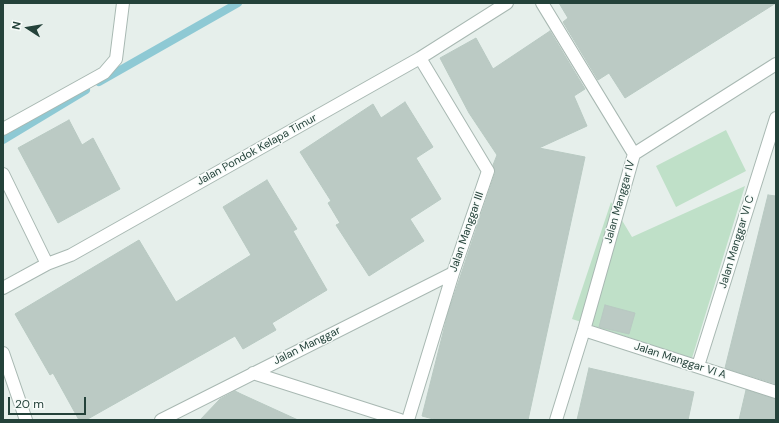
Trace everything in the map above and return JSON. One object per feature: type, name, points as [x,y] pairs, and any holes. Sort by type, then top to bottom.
[{"type":"street","points":[[3,129],[104,73],[116,60],[123,3]]},
{"type":"street","name":"Jalan Pondok Kelapa Timur","points":[[3,288],[47,264],[71,255],[420,58],[507,3]]},
{"type":"street","name":"Jalan Manggar IV","points":[[542,3],[634,154],[584,330],[556,420]]},
{"type":"street","name":"Jalan Manggar III","points":[[408,420],[453,274],[488,171],[420,58]]},
{"type":"street","points":[[634,154],[776,64]]},
{"type":"street","name":"Jalan Manggar VI C","points":[[698,366],[776,118]]},
{"type":"street","points":[[5,178],[47,264]]},
{"type":"street","name":"Jalan Manggar","points":[[166,419],[252,373],[453,274]]},
{"type":"street","name":"Jalan Manggar VI A","points":[[584,330],[776,392]]},
{"type":"street","points":[[3,353],[26,420]]},
{"type":"street","points":[[252,373],[400,420]]},
{"type":"green space","points":[[726,130],[746,171],[676,207],[656,166]]},
{"type":"green space","points":[[745,186],[692,358],[572,319],[611,202],[632,237]]},
{"type":"building","points":[[559,3],[776,3],[625,98],[609,73],[598,80],[563,22],[568,18]]},
{"type":"building","points":[[550,31],[585,89],[574,96],[587,126],[539,148],[585,157],[528,420],[437,420],[422,416],[448,313],[495,173],[493,165],[497,155],[469,113],[440,58],[476,38],[493,69]]},
{"type":"building","points":[[405,102],[433,147],[416,158],[441,199],[410,219],[424,241],[369,276],[336,225],[340,223],[328,203],[331,201],[300,152],[373,104],[381,118]]},
{"type":"building","points":[[69,120],[82,145],[93,138],[120,189],[58,223],[18,148]]},
{"type":"building","points":[[267,180],[297,229],[293,231],[327,290],[272,323],[276,330],[243,349],[235,336],[86,420],[79,420],[53,373],[50,375],[15,314],[139,240],[176,302],[251,255],[223,207]]},
{"type":"building","points":[[768,195],[776,196],[776,384],[725,368]]},
{"type":"building","points":[[605,305],[635,313],[629,334],[599,327]]},
{"type":"building","points":[[589,368],[694,392],[688,420],[577,420]]},
{"type":"building","points":[[746,390],[776,399],[776,420],[739,420]]},
{"type":"building","points":[[235,391],[298,420],[200,420],[220,399]]},
{"type":"waterway","points":[[99,82],[238,3]]},
{"type":"waterway","points":[[3,140],[86,90]]}]
